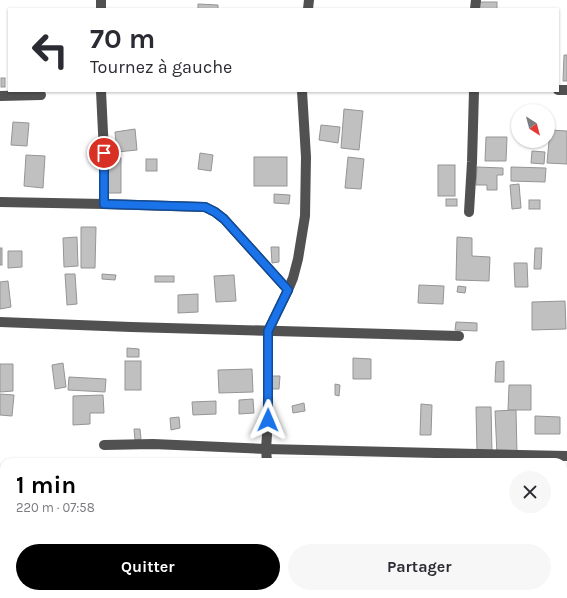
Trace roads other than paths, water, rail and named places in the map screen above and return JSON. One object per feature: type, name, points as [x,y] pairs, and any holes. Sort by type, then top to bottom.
[{"type":"street","points":[[101,92],[104,153],[104,204]]},
{"type":"street","points":[[267,458],[268,331],[293,278],[298,259],[305,216],[306,157],[302,92]]},
{"type":"street","points":[[469,212],[474,92]]},
{"type":"street","points":[[0,96],[41,95]]},
{"type":"street","points":[[0,202],[205,207],[224,219],[288,290]]},
{"type":"street","points":[[0,322],[459,336]]},
{"type":"street","points":[[104,445],[153,444],[266,449],[567,456]]}]
